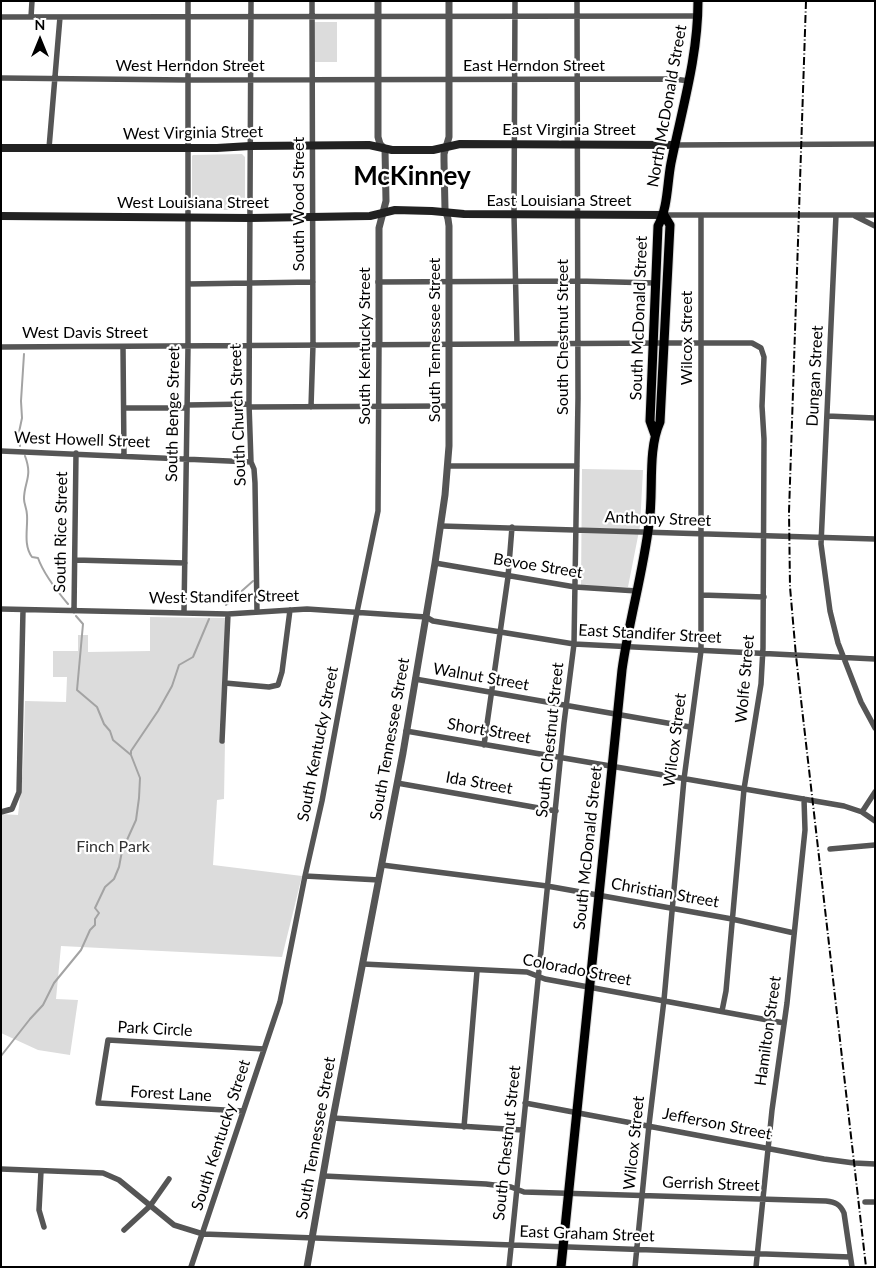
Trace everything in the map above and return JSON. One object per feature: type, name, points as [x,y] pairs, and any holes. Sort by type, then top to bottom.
[{"type":"main road","name":"North McDonald Street","points":[[664,215],[675,144],[696,46],[698,1]]},
{"type":"main road","name":"East Virginia Street","points":[[385,149],[396,151],[433,150],[460,144],[675,144]]},
{"type":"main road","name":"West Virginia Street","points":[[1,148],[187,148],[369,145],[385,149]]},
{"type":"main road","name":"East Louisiana Street","points":[[384,212],[395,210],[514,215],[664,215]]},
{"type":"main road","name":"West Louisiana Street","points":[[1,216],[250,218],[370,216],[384,212]]},
{"type":"main road","name":"South McDonald Street","points":[[655,434],[650,421],[655,283],[658,226],[664,215]]},
{"type":"main road","name":"South McDonald Street","points":[[561,1267],[617,715],[625,648],[648,532],[655,434],[660,422],[670,225],[664,215]]},
{"type":"street","points":[[31,17],[32,1]]},
{"type":"street","name":"South Benge Street","points":[[184,612],[188,347],[188,1]]},
{"type":"street","name":"South Church Street","points":[[251,1],[250,406],[251,462],[254,469],[257,612]]},
{"type":"street","name":"South Wood Street","points":[[312,1],[314,216],[312,407]]},
{"type":"street","name":"South Kentucky Street","points":[[191,1267],[280,1002],[322,801],[378,511],[379,228],[386,201],[385,149],[380,144],[378,137],[378,1]]},
{"type":"street","name":"South Tennessee Street","points":[[307,1267],[333,1118],[397,783],[441,526],[448,466],[450,345],[448,219],[445,212],[444,161],[450,137],[449,1]]},
{"type":"street","points":[[515,1],[514,215],[517,344]]},
{"type":"street","name":"South Chestnut Street","points":[[509,1267],[560,758],[574,644],[577,466],[577,1]]},
{"type":"street","points":[[1,17],[698,16]]},
{"type":"street","points":[[49,148],[60,17]]},
{"type":"street","name":"West Herndon Street","points":[[1,78],[188,80],[378,79]]},
{"type":"street","name":"East Herndon Street","points":[[378,79],[674,79],[689,81]]},
{"type":"street","name":"East Virginia Street","points":[[675,144],[875,144]]},
{"type":"street","name":"East Louisiana Street","points":[[664,215],[875,215]]},
{"type":"street","name":"Wilcox Street","points":[[635,1267],[664,1000],[684,778],[701,651],[701,215]]},
{"type":"street","name":"Dungan Street","points":[[836,216],[821,547],[830,611],[843,658],[875,728]]},
{"type":"street","name":"East Louisiana Street","points":[[855,216],[875,226]]},
{"type":"street","points":[[378,282],[577,281],[655,283]]},
{"type":"street","points":[[188,284],[313,282]]},
{"type":"street","name":"West Davis Street","points":[[1,347],[664,342],[752,343],[761,348]]},
{"type":"street","points":[[123,347],[124,456]]},
{"type":"street","name":"Wolfe Street","points":[[722,1011],[726,991],[744,789],[760,693],[764,596],[762,406],[764,357],[761,348]]},
{"type":"street","points":[[125,408],[449,406]]},
{"type":"street","points":[[827,416],[875,418]]},
{"type":"street","name":"West Howell Street","points":[[1,451],[251,462]]},
{"type":"street","name":"South Rice Street","points":[[74,610],[76,453]]},
{"type":"street","points":[[448,466],[577,466]]},
{"type":"street","name":"Anthony Street","points":[[441,526],[875,540]]},
{"type":"street","points":[[484,744],[508,577],[512,527]]},
{"type":"street","points":[[75,560],[185,563]]},
{"type":"street","name":"Bevoe Street","points":[[435,563],[575,587],[637,591]]},
{"type":"street","points":[[701,595],[764,596]]},
{"type":"street","name":"West Standifer Street","points":[[1,609],[228,614],[290,610],[426,617]]},
{"type":"street","points":[[1,812],[10,811],[15,805],[20,789],[23,610]]},
{"type":"street","points":[[225,683],[268,687],[278,685],[282,672],[290,610]]},
{"type":"street","points":[[222,741],[228,614]]},
{"type":"street","name":"East Standifer Street","points":[[426,617],[433,621],[574,644],[875,659]]},
{"type":"street","name":"Walnut Street","points":[[415,679],[690,727]]},
{"type":"street","name":"Short Street","points":[[406,731],[848,807],[862,812],[875,821]]},
{"type":"street","name":"Ida Street","points":[[397,783],[556,811]]},
{"type":"street","points":[[862,812],[875,792]]},
{"type":"street","name":"Hamilton Street","points":[[756,1267],[805,830],[804,799]]},
{"type":"street","points":[[830,849],[875,845]]},
{"type":"street","name":"Christian Street","points":[[382,865],[547,886],[732,919],[794,933]]},
{"type":"street","points":[[305,876],[379,880]]},
{"type":"street","name":"Colorado Street","points":[[363,964],[527,972],[590,987],[784,1023]]},
{"type":"street","points":[[464,1127],[477,970]]},
{"type":"street","name":"Park Circle","points":[[98,1103],[108,1040],[264,1048]]},
{"type":"street","name":"Forest Lane","points":[[98,1103],[243,1111]]},
{"type":"street","name":"Jefferson Street","points":[[525,1103],[824,1159],[875,1164]]},
{"type":"street","points":[[333,1118],[522,1130]]},
{"type":"street","name":"East Graham Street","points":[[1,1169],[103,1173],[119,1180],[174,1225],[202,1234],[850,1257]]},
{"type":"street","points":[[41,1170],[39,1210],[44,1227]]},
{"type":"street","name":"Gerrish Street","points":[[324,1176],[486,1184],[511,1187],[524,1192],[826,1200],[836,1203],[841,1207],[846,1222],[850,1257]]},
{"type":"street","points":[[124,1230],[150,1206],[169,1179]]},
{"type":"street","points":[[865,1202],[875,1202]]},
{"type":"street","points":[[850,1257],[852,1267]]},
{"type":"green space","points":[[314,22],[337,22],[337,62],[314,62]]},
{"type":"green space","points":[[242,154],[245,157],[245,207],[243,210],[196,210],[192,206],[192,156]]},
{"type":"green space","points":[[582,469],[643,470],[640,526],[628,587],[581,586]]},
{"type":"green space","name":"Finch Park","points":[[150,617],[226,618],[219,741],[225,741],[224,799],[217,800],[213,865],[302,876],[282,957],[61,946],[56,999],[78,1000],[70,1055],[38,1050],[1,1033],[1,814],[18,815],[23,770],[25,701],[66,702],[67,677],[53,677],[53,651],[78,651],[78,635],[88,635],[88,652],[150,651]]},
{"type":"waterway","points":[[20,446],[18,437],[22,418],[21,401],[24,354]]},
{"type":"waterway","points":[[25,456],[28,474],[24,499],[27,513],[26,536],[29,552],[32,557],[38,558],[47,577],[68,604]]},
{"type":"waterway","points":[[226,605],[253,581]]},
{"type":"waterway","points":[[1,1056],[43,1005],[54,983],[81,950],[90,930],[95,925],[95,919],[99,913],[95,908],[105,887],[114,879],[119,867],[122,851],[136,820],[140,778],[131,755],[113,740],[97,707],[77,690],[83,624],[76,616]]},
{"type":"waterway","points":[[131,754],[131,751],[172,686],[179,665],[193,657],[209,619]]},
{"type":"railway","points":[[806,1],[789,512],[790,587],[796,656],[866,1267]]},
{"type":"district","name":"McKinney","points":[[412,177]]}]
